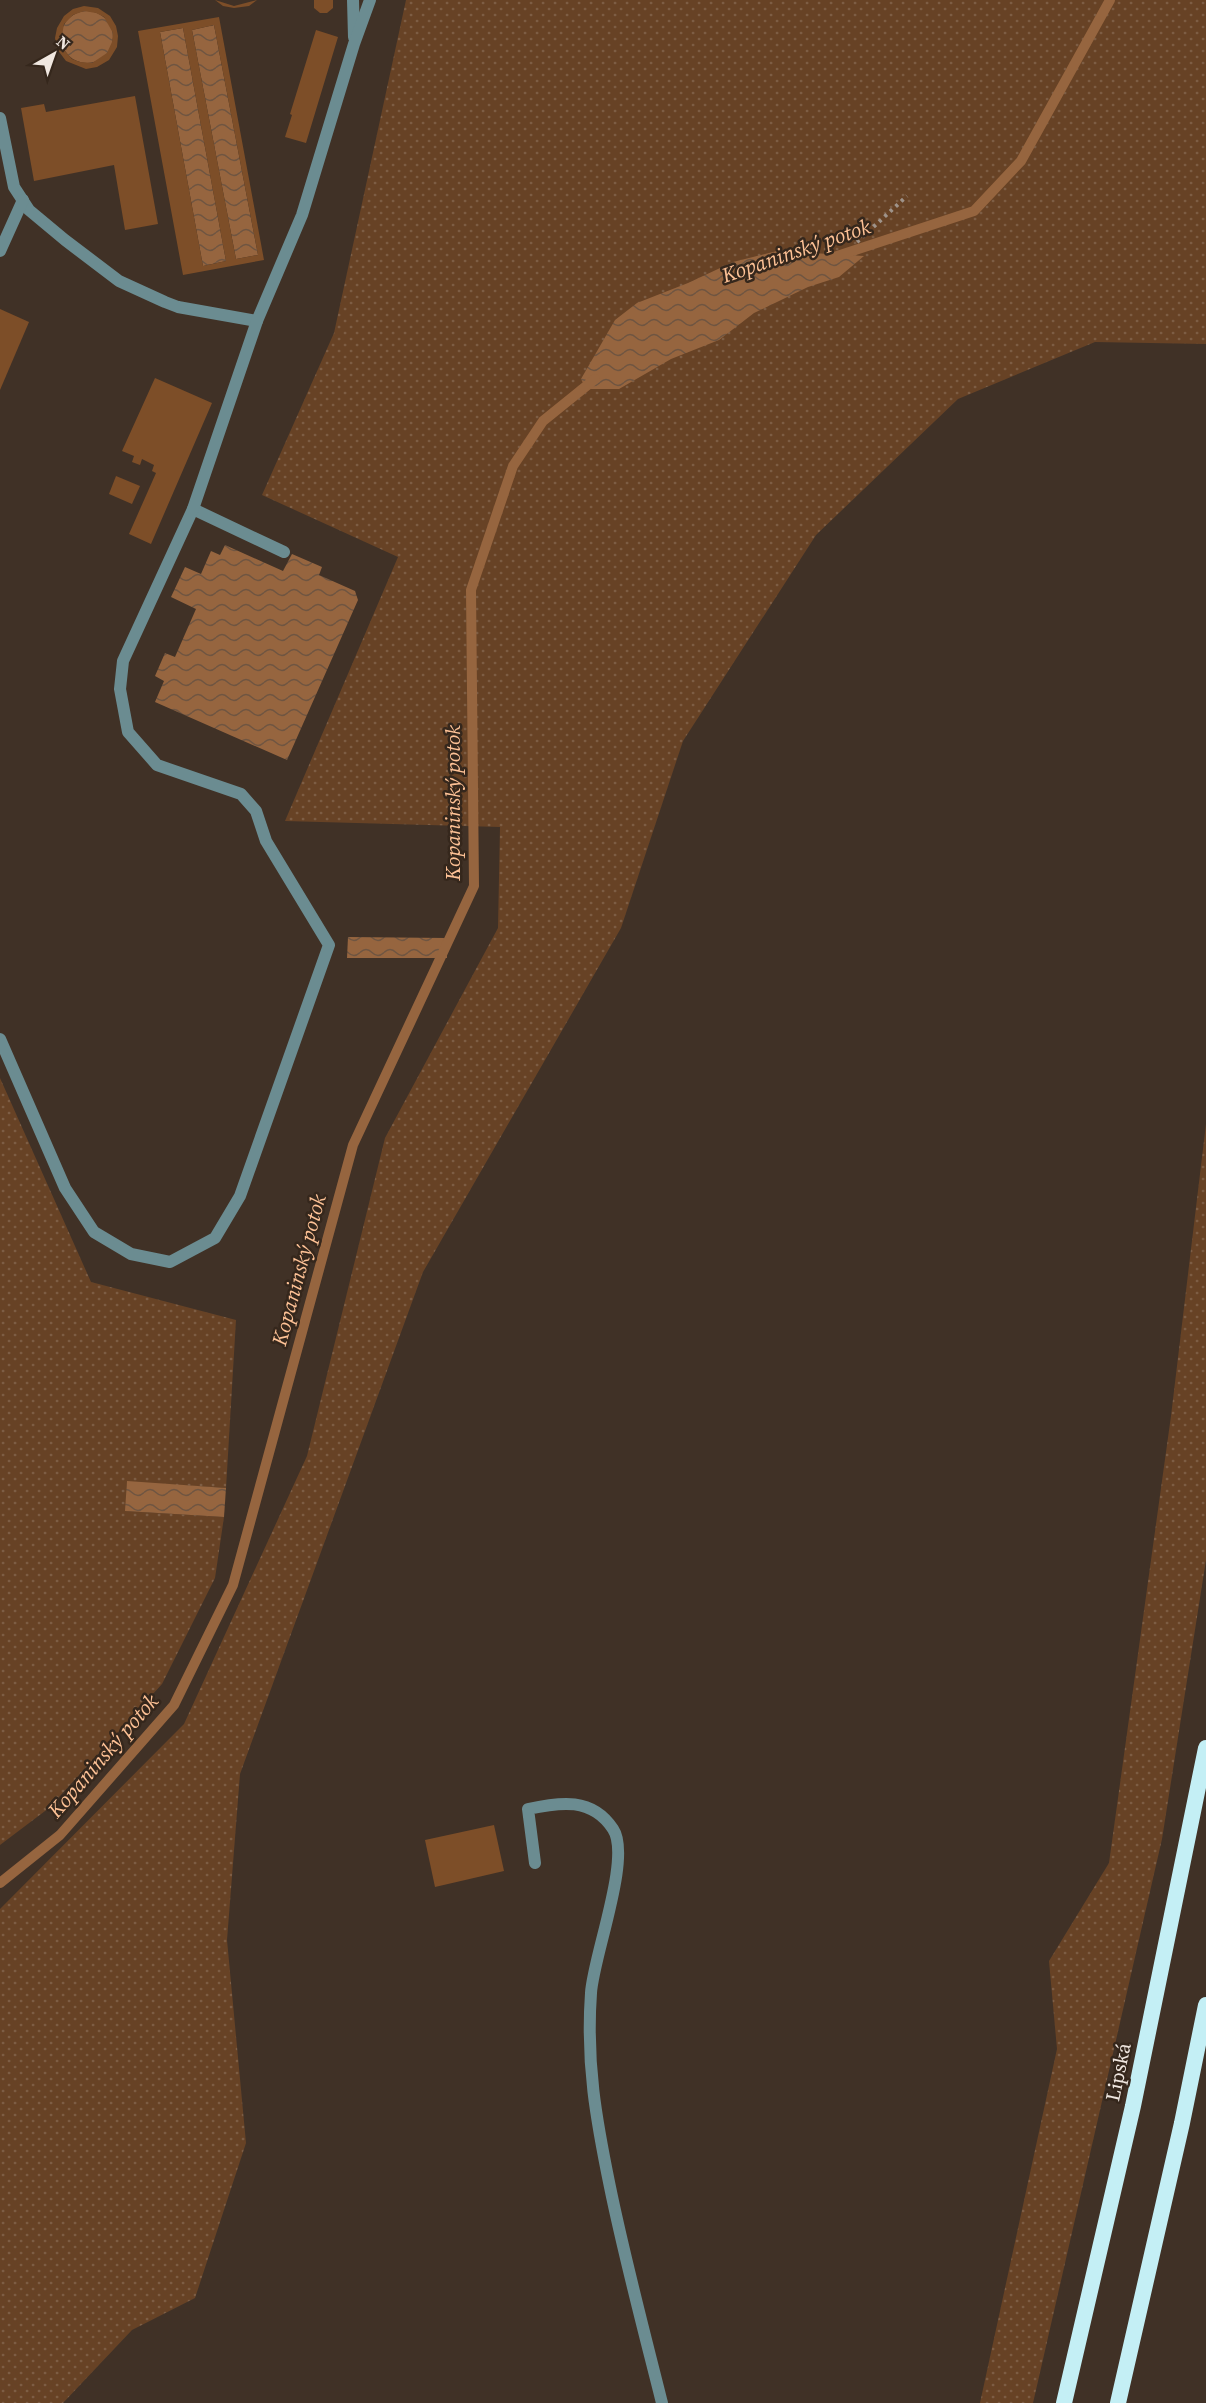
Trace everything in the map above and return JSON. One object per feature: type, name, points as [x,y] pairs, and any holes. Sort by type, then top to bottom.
[{"type":"highway","name":"Lipská","points":[[1064,2403],[1133,2106],[1206,1748]]},
{"type":"highway","points":[[1118,2403],[1182,2123],[1206,2006]]},
{"type":"lane","points":[[353,0],[354,44]]},
{"type":"lane","points":[[0,1039],[65,1188],[94,1232],[131,1254],[170,1262],[215,1238],[240,1196],[329,945],[266,841],[256,811],[241,794],[157,765],[128,732],[120,689],[123,661],[193,509],[257,321],[302,215],[354,44],[370,0]]},
{"type":"lane","points":[[0,118],[14,187],[29,210],[119,281],[178,307],[257,321]]},
{"type":"lane","points":[[0,251],[23,200]]},
{"type":"lane","points":[[193,509],[284,552]]},
{"type":"lane","points":[[536,1863],[528,1809],[561,1802],[592,1808],[614,1830],[619,1858],[591,1990],[589,2056],[596,2120],[624,2258],[662,2403]]},
{"type":"path","points":[[857,242],[907,196]]},
{"type":"shaded area","points":[[406,0],[1206,0],[1206,344],[1095,342],[958,399],[816,535],[683,741],[621,928],[423,1272],[240,1774],[227,1940],[246,2143],[195,2298],[132,2330],[63,2403],[0,2403],[0,1909],[184,1724],[307,1456],[385,1138],[498,928],[500,827],[285,821],[398,557],[262,495],[334,333]]},
{"type":"shaded area","points":[[0,1078],[91,1282],[236,1320],[226,1488],[127,1482],[126,1511],[224,1517],[215,1578],[162,1684],[49,1808],[0,1845]]},
{"type":"shaded area","points":[[1206,1124],[1206,1560],[1162,1839],[1033,2403],[980,2403],[1057,2049],[1049,1961],[1109,1863],[1171,1416]]},
{"type":"water","points":[[87,11],[101,15],[109,23],[113,37],[109,51],[101,59],[87,63],[73,59],[65,51],[61,37],[65,23],[73,15]]},
{"type":"water","points":[[214,25],[258,255],[236,259],[192,30]]},
{"type":"water","points":[[183,28],[226,261],[203,266],[160,32]]},
{"type":"water","points":[[777,251],[864,256],[839,277],[808,287],[754,313],[719,340],[671,359],[619,389],[586,389],[581,379],[615,320],[637,303],[733,262]]},
{"type":"water","points":[[225,545],[283,571],[292,554],[322,567],[319,575],[355,591],[358,600],[287,760],[155,702],[164,681],[155,676],[165,653],[175,657],[196,609],[171,597],[185,567],[201,574],[211,551],[220,555]]},
{"type":"water","points":[[348,937],[447,938],[447,958],[347,958]]},
{"type":"water","points":[[127,1481],[226,1488],[224,1517],[125,1511]]},
{"type":"building","points":[[215,0],[234,6],[257,0],[249,6],[234,8],[223,6]]},
{"type":"building","points":[[314,0],[333,0],[333,8],[327,13],[320,13],[314,8]]},
{"type":"building","points":[[84,6],[98,8],[110,16],[116,26],[117,47],[109,60],[97,67],[86,69],[66,61],[57,49],[55,38],[57,28],[64,16],[73,9]],"holes":[[[84,11],[104,17],[113,33],[107,53],[92,63],[72,59],[64,50],[61,41],[64,24],[73,15]]]},
{"type":"building","points":[[219,17],[264,260],[183,275],[138,31]],"holes":[[[214,25],[258,255],[236,259],[192,30]],[[183,28],[226,261],[203,266],[160,32]]]},
{"type":"building","points":[[316,30],[338,37],[306,143],[285,137]]},
{"type":"building","points":[[135,96],[158,224],[125,230],[114,165],[34,181],[21,108],[44,104],[46,112]]},
{"type":"building","points":[[0,309],[29,322],[0,390]]},
{"type":"building","points":[[155,378],[212,403],[151,544],[129,534],[156,473],[152,471],[154,465],[142,459],[140,465],[132,462],[134,456],[122,451]]},
{"type":"building","points":[[116,476],[140,486],[132,504],[109,494]]},
{"type":"building","points":[[494,1825],[504,1871],[435,1887],[425,1840]]},
{"type":"waterway","name":"Kopaninský potok","points":[[831,258],[974,211],[1021,161],[1110,0]]},
{"type":"waterway","name":"Kopaninský potok","points":[[0,1883],[60,1835],[174,1705],[233,1585],[353,1145],[474,886],[471,590],[513,466],[543,421],[595,379]]}]
